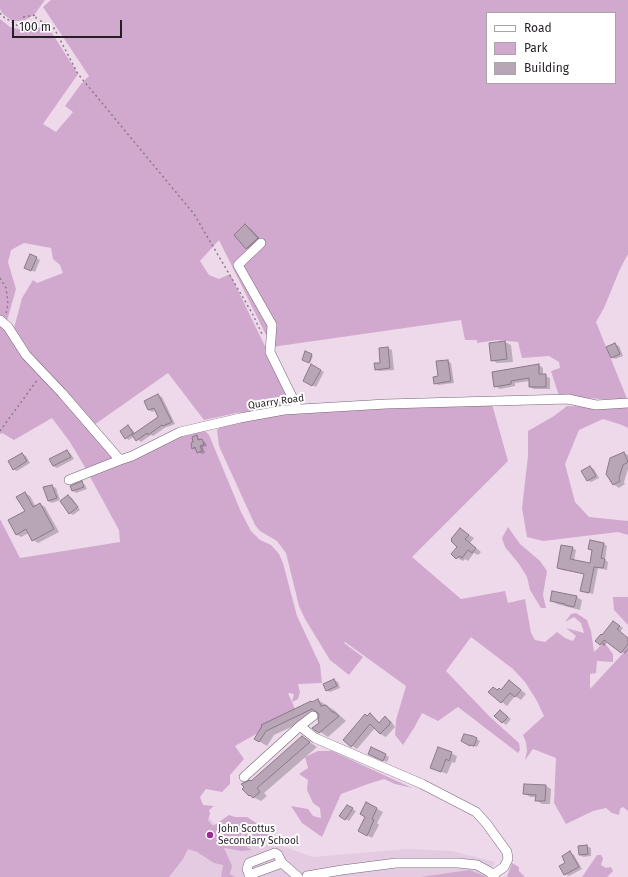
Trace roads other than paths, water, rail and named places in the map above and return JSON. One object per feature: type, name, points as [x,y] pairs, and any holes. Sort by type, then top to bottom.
[{"type":"street","points":[[261,244],[238,266],[272,325],[270,352],[298,409]]},
{"type":"street","points":[[2,322],[8,327],[26,355],[120,460]]},
{"type":"street","name":"Quarry Road","points":[[68,480],[132,456],[180,432],[240,418],[284,410],[418,403],[568,399],[596,405],[628,404]]},
{"type":"street","points":[[244,777],[313,716]]},
{"type":"street","points":[[250,876],[247,869],[249,863],[276,853],[282,863],[303,877],[396,863],[458,863],[477,865],[495,876],[504,867],[508,858],[507,852],[476,812],[422,784],[315,738],[300,726]]},
{"type":"place","name":"John Scottus Secondary School","points":[[210,835]]}]
